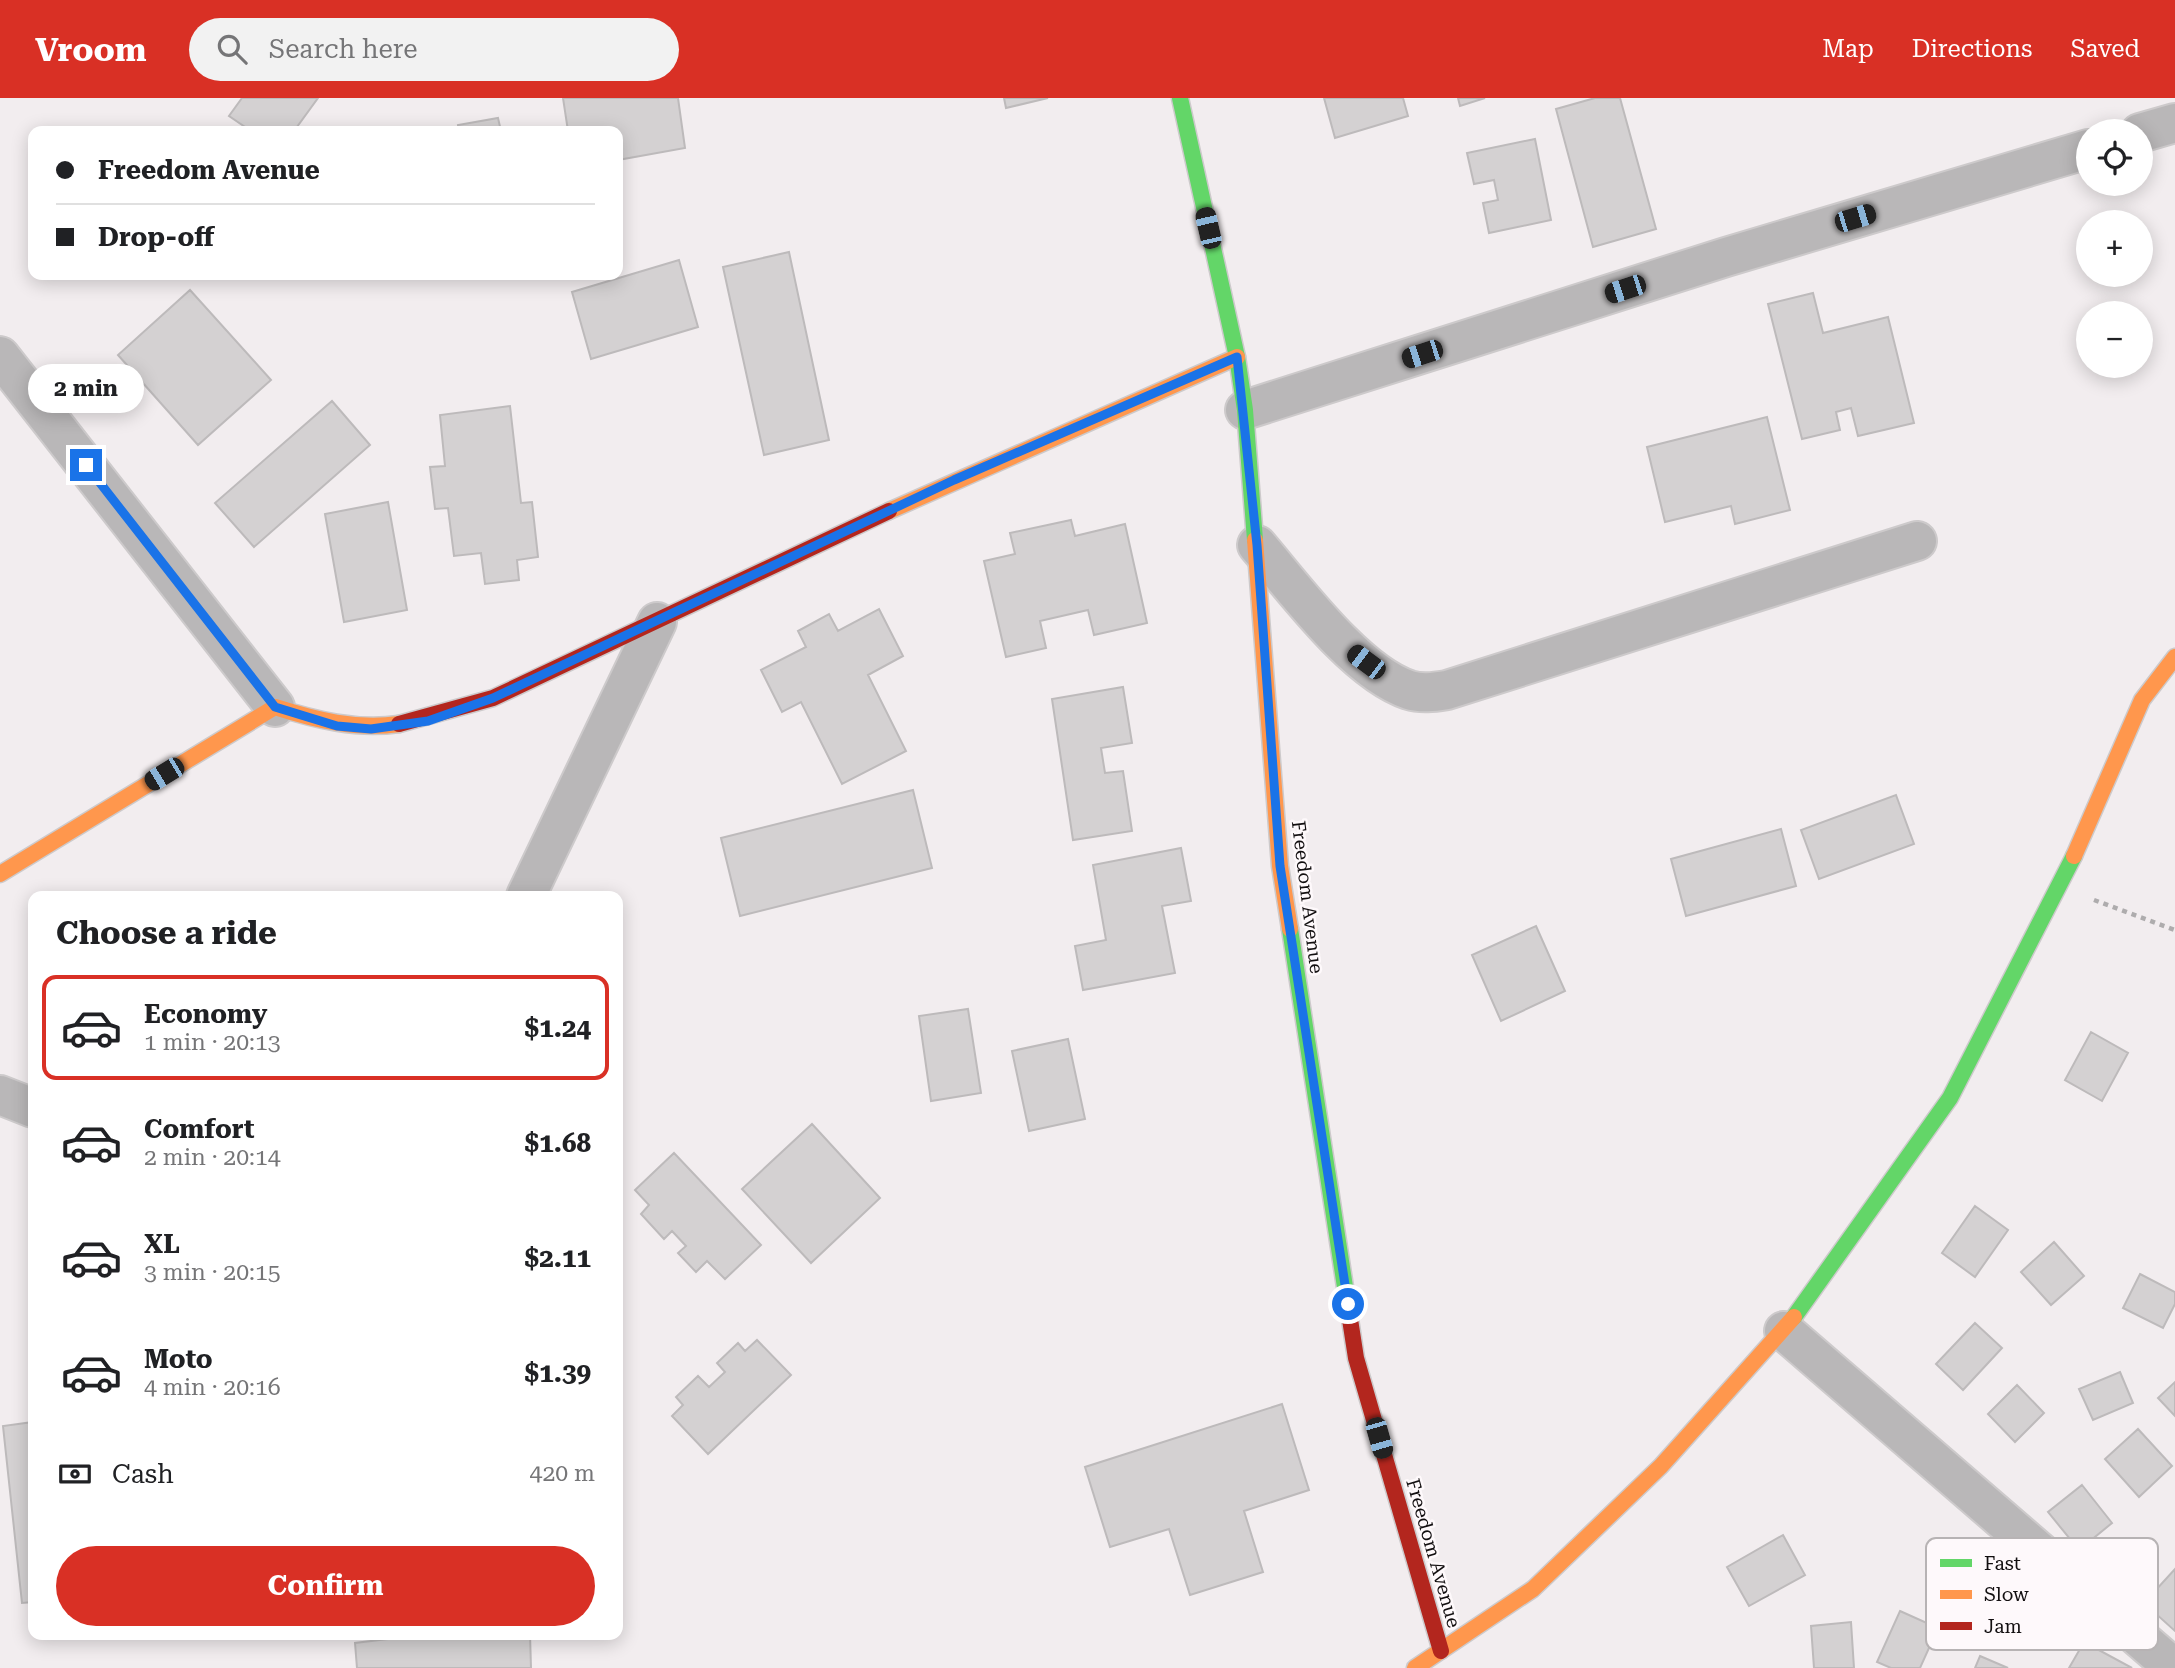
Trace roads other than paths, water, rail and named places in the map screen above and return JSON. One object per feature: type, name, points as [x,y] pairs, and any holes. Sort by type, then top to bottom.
[{"type":"street","name":"Freedom Avenue","points":[[1180,98],[1237,357],[1245,410],[1280,866],[1356,1359],[1441,1651]]},
{"type":"street","points":[[2153,129],[2175,123]]},
{"type":"street","points":[[1245,410],[1726,257],[2076,153]]},
{"type":"street","points":[[0,356],[275,707],[337,726],[371,729],[428,721],[493,698],[954,480],[1237,357]]},
{"type":"street","points":[[1257,545],[1347,647],[1408,690],[1426,693],[1447,690],[1917,541]]},
{"type":"street","points":[[528,891],[657,622]]},
{"type":"street","points":[[1415,1668],[1534,1589],[1661,1466],[1784,1331],[1950,1098],[2060,887],[2142,700],[2175,657]]},
{"type":"street","points":[[0,874],[275,707]]},
{"type":"street","points":[[0,1095],[28,1106]]},
{"type":"street","points":[[1784,1331],[2024,1538]]},
{"type":"street","points":[[2153,1650],[2174,1668]]}]
